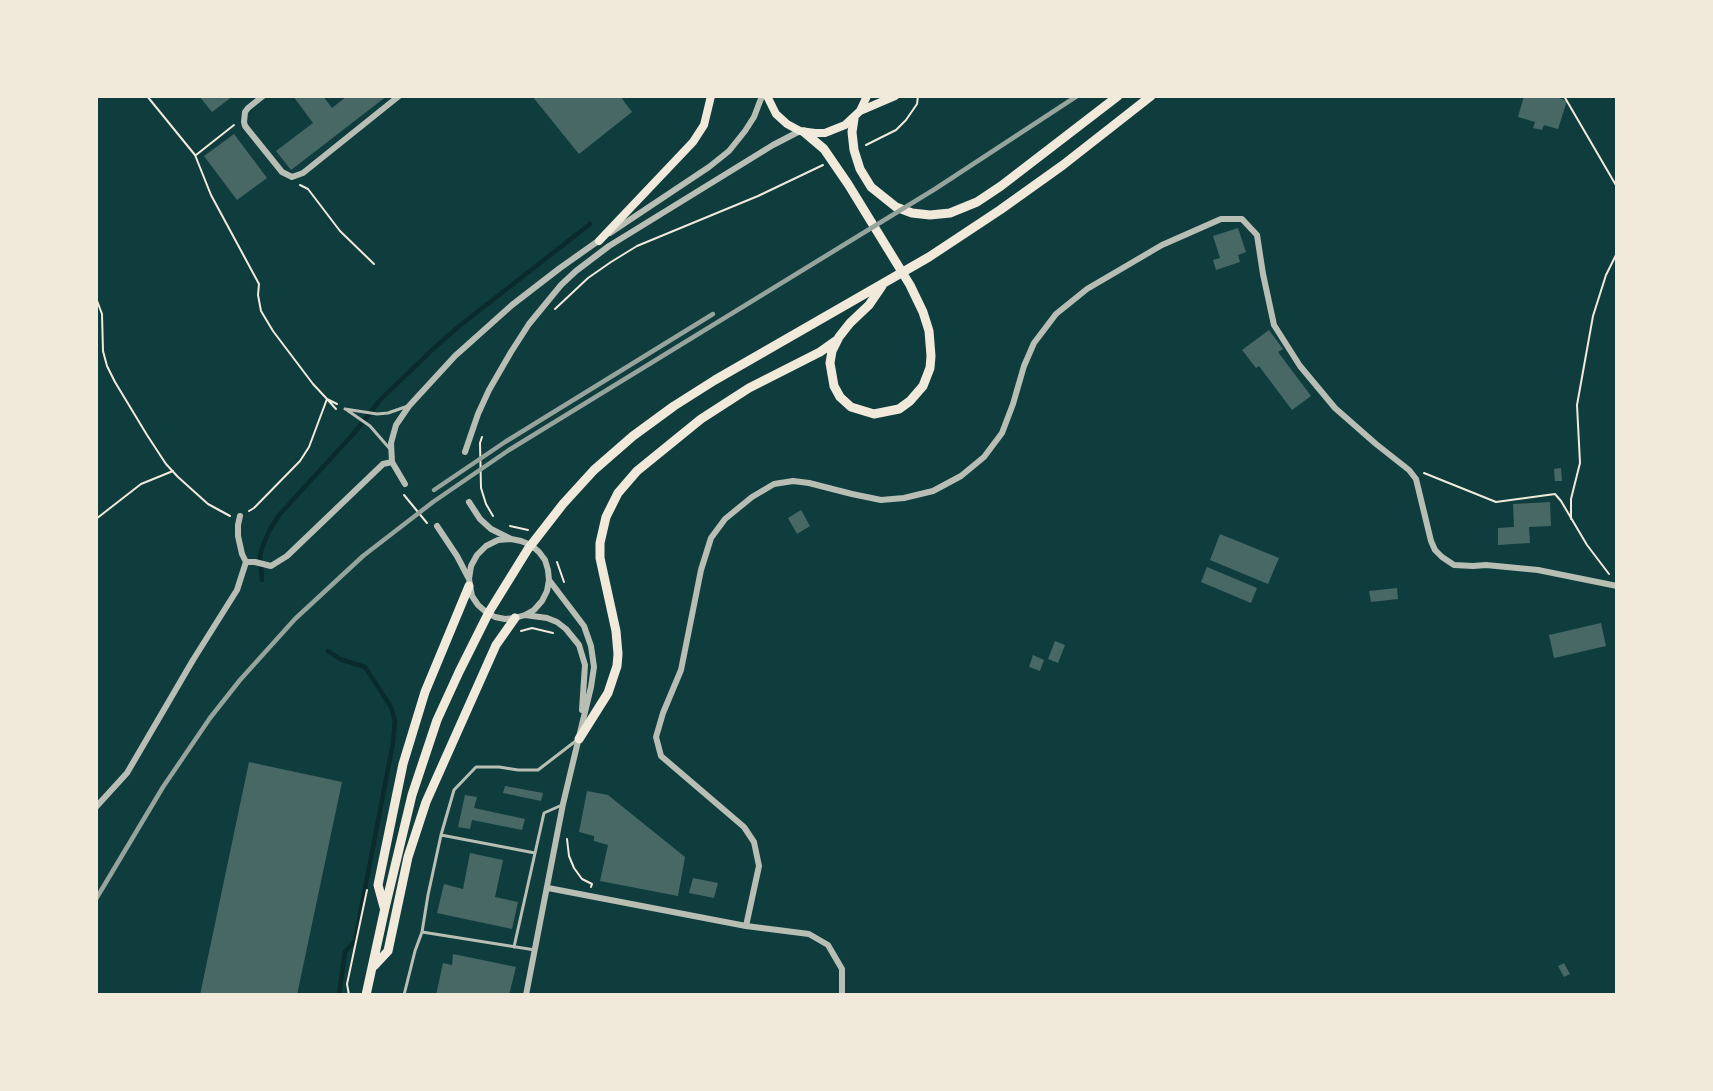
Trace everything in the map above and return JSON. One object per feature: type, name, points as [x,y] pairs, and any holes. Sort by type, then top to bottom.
[{"type":"main road","points":[[599,241],[693,142],[704,125],[711,96]]},
{"type":"main road","points":[[767,96],[772,108],[781,119],[824,148],[910,285],[923,312],[929,331],[931,356],[930,368],[923,386],[899,409],[874,414],[851,407],[840,397],[834,386],[830,363],[837,340],[850,323],[869,305],[884,284]]},
{"type":"main road","points":[[867,96],[857,115],[852,132],[860,170],[871,187],[896,207],[912,213],[930,215],[950,213],[976,202],[1001,186],[1118,96]]},
{"type":"main road","points":[[802,131],[825,133],[845,125],[857,115],[895,96]]},
{"type":"main road","points":[[366,995],[415,784],[437,720],[489,612],[528,549],[551,519],[594,470],[633,436],[674,406],[929,257],[1063,165],[1151,96]]},
{"type":"main road","points":[[580,736],[608,693],[617,666],[616,631],[600,551],[606,517],[618,493],[637,471],[700,419],[749,388],[820,352],[837,340]]},
{"type":"main road","points":[[385,908],[378,885],[403,764],[425,692],[469,583]]},
{"type":"main road","points":[[372,968],[388,951],[408,858],[426,802],[496,645],[520,617]]},
{"type":"street","points":[[263,96],[248,108],[243,117],[245,126],[282,172],[292,177],[303,173],[399,96]]},
{"type":"street","points":[[405,483],[392,462],[390,449],[396,425],[409,406],[455,356],[512,305],[560,268],[729,151],[738,142],[754,117],[762,96]]},
{"type":"street","points":[[465,452],[478,414],[510,352],[529,324],[561,285],[609,246],[773,145],[802,131]]},
{"type":"street","points":[[746,926],[759,866],[754,842],[744,826],[661,756],[656,737],[663,713],[681,670],[701,570],[711,538],[725,519],[774,484],[793,481],[809,483],[881,500],[904,498],[933,491],[962,476],[984,457],[1002,433],[1030,350],[1056,314],[1087,289],[1162,245],[1221,219],[1242,219],[1257,235],[1274,325],[1300,366],[1335,408],[1409,470],[1416,479],[1431,541],[1435,550],[1442,557],[1454,564],[1538,570],[1617,586]]},
{"type":"street","points":[[246,562],[271,566],[292,553],[383,464],[392,462]]},
{"type":"street","points":[[469,502],[480,519],[491,529],[511,539],[531,545],[544,560],[549,580],[547,591],[542,602],[534,610],[520,617]]},
{"type":"street","points":[[96,807],[127,773],[192,660],[237,591],[246,562],[238,536],[240,516]]},
{"type":"street","points":[[434,526],[457,556],[472,596],[486,612],[505,619],[547,618],[566,629],[579,645],[583,655],[585,675],[580,736]]},
{"type":"street","points":[[469,583],[471,566],[477,555],[486,546],[498,540],[511,539]]},
{"type":"street","points":[[525,995],[563,804],[593,677],[593,656],[588,636],[578,617],[549,580]]},
{"type":"street","points":[[548,888],[746,926],[809,934],[828,945],[842,969],[843,995]]},
{"type":"lane","points":[[345,409],[377,414],[409,406]]},
{"type":"lane","points":[[345,409],[370,426],[390,449]]},
{"type":"lane","points":[[404,995],[422,932],[441,835],[454,790],[476,766],[538,770],[580,736]]},
{"type":"lane","points":[[514,947],[544,813],[563,804]]},
{"type":"lane","points":[[441,835],[535,853]]},
{"type":"lane","points":[[422,932],[535,950]]},
{"type":"path","points":[[147,96],[195,155],[211,195],[259,284],[258,295],[261,311],[273,331],[313,384],[327,399],[345,409]]},
{"type":"path","points":[[854,150],[896,130],[917,104],[918,96]]},
{"type":"path","points":[[1564,96],[1617,187]]},
{"type":"path","points":[[195,155],[243,117]]},
{"type":"path","points":[[555,309],[588,278],[637,246],[758,196],[832,161]]},
{"type":"path","points":[[292,177],[298,184],[308,189],[340,231],[374,264]]},
{"type":"path","points":[[1571,519],[1571,499],[1580,463],[1577,405],[1593,316],[1606,275],[1617,252]]},
{"type":"path","points":[[96,298],[102,314],[103,351],[115,382],[147,435],[173,471],[208,504],[230,516],[240,516],[254,508],[300,461],[309,447],[327,399]]},
{"type":"path","points":[[483,435],[480,443],[481,488],[493,516]]},
{"type":"path","points":[[96,519],[141,484],[173,471]]},
{"type":"path","points":[[1419,471],[1496,502],[1555,494],[1587,545],[1609,574]]},
{"type":"path","points":[[404,494],[434,526]]},
{"type":"path","points":[[511,527],[532,532]]},
{"type":"path","points":[[555,557],[565,586]]},
{"type":"path","points":[[515,634],[532,628],[555,634]]},
{"type":"path","points":[[567,835],[569,855],[574,868],[582,879],[592,884]]},
{"type":"path","points":[[349,995],[347,984],[368,888]]},
{"type":"building","points":[[199,96],[233,96],[212,112]]},
{"type":"building","points":[[293,96],[323,96],[332,108],[347,96],[387,96],[291,170],[276,151],[313,123]]},
{"type":"building","points":[[532,96],[620,96],[632,112],[579,154]]},
{"type":"building","points":[[1524,96],[1554,96],[1567,101],[1558,129],[1544,125],[1542,130],[1533,128],[1535,122],[1518,117]]},
{"type":"building","points":[[234,134],[267,178],[237,200],[204,156]]},
{"type":"building","points":[[1238,228],[1246,252],[1238,255],[1240,262],[1216,270],[1213,260],[1220,258],[1213,236]]},
{"type":"building","points":[[1269,330],[1283,349],[1278,352],[1311,396],[1292,410],[1259,366],[1256,368],[1242,350]]},
{"type":"building","points":[[1561,468],[1562,481],[1555,481],[1554,469]]},
{"type":"building","points":[[1550,502],[1551,526],[1529,527],[1530,543],[1498,545],[1498,528],[1514,527],[1513,504]]},
{"type":"building","points":[[801,510],[810,526],[797,534],[788,518]]},
{"type":"building","points":[[1220,534],[1279,558],[1268,584],[1210,560]]},
{"type":"building","points":[[1207,567],[1257,588],[1251,603],[1201,582]]},
{"type":"building","points":[[1397,588],[1398,599],[1371,602],[1369,591]]},
{"type":"building","points":[[1601,623],[1606,646],[1554,658],[1549,635]]},
{"type":"building","points":[[1055,641],[1065,645],[1058,663],[1048,659]]},
{"type":"building","points":[[1033,655],[1044,660],[1040,671],[1029,667]]},
{"type":"building","points":[[249,762],[342,782],[297,995],[200,995]]},
{"type":"building","points":[[505,786],[543,793],[541,801],[503,793]]},
{"type":"building","points":[[587,791],[608,795],[685,857],[678,896],[600,881],[608,845],[594,841],[594,836],[579,832]]},
{"type":"building","points":[[465,795],[477,797],[474,808],[525,819],[522,830],[472,820],[470,829],[458,827]]},
{"type":"building","points":[[470,853],[503,860],[495,897],[518,902],[512,929],[437,913],[444,884],[463,889]]},
{"type":"building","points":[[693,878],[718,883],[714,898],[689,893]]},
{"type":"building","points":[[453,954],[516,967],[509,995],[436,995],[443,963],[452,965]]},
{"type":"building","points":[[1564,963],[1570,974],[1564,977],[1558,966]]},
{"type":"waterway","points":[[262,580],[260,556],[262,548],[279,515],[356,431],[380,400],[458,327],[590,224]]},
{"type":"waterway","points":[[328,651],[340,659],[365,667],[391,707],[395,721],[393,743],[355,941],[345,952],[339,995]]},
{"type":"railway","points":[[96,899],[163,787],[210,718],[240,680],[295,619],[363,556],[433,502],[509,450],[935,189],[1077,96]]},
{"type":"railway","points":[[434,490],[505,442],[713,314]]}]
